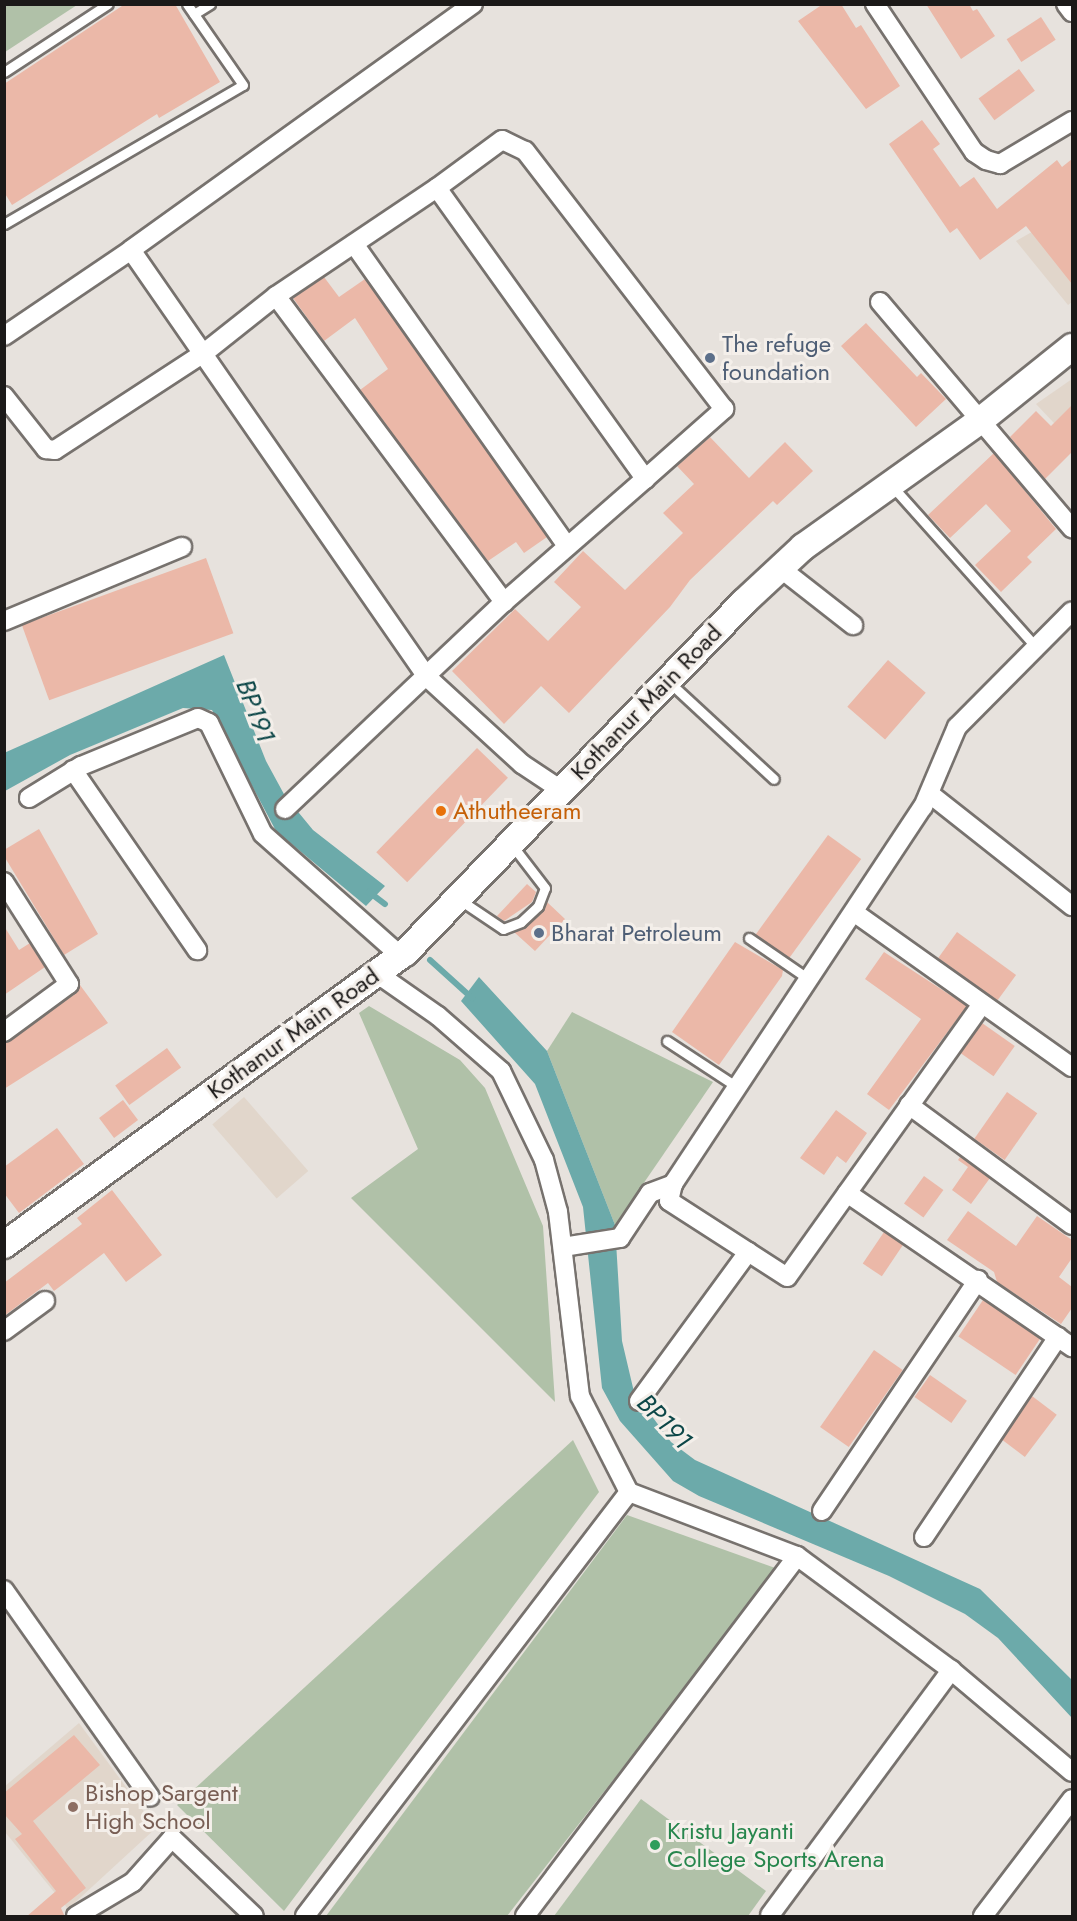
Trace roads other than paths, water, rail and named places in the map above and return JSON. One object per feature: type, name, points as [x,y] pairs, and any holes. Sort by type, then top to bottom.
[{"type":"main road","name":"Kothanur Main Road","points":[[4,1245],[375,972],[401,956],[667,681],[780,568],[889,483],[981,420],[1072,347]]},
{"type":"street","points":[[4,336],[131,250],[473,4]]},
{"type":"street","points":[[875,4],[974,152],[986,160],[1000,164],[1072,121]]},
{"type":"street","points":[[1066,4],[1072,12]]},
{"type":"street","points":[[6,405],[46,448],[56,450],[204,353],[276,296],[437,188],[502,140],[513,142],[724,409],[504,602],[285,809]]},
{"type":"street","points":[[437,188],[645,479]]},
{"type":"street","points":[[354,244],[567,546]]},
{"type":"street","points":[[131,250],[427,677],[522,764],[561,790]]},
{"type":"street","points":[[276,296],[504,602]]},
{"type":"street","points":[[880,302],[1072,528]]},
{"type":"street","points":[[4,621],[182,548]]},
{"type":"street","points":[[780,568],[854,625]]},
{"type":"street","points":[[982,1004],[787,1277],[669,1201],[673,1184],[855,913],[930,794],[945,748],[957,727],[1072,611]]},
{"type":"street","points":[[29,798],[73,771],[198,718],[209,723],[263,834],[401,956]]},
{"type":"street","points":[[73,771],[197,950]]},
{"type":"street","points":[[930,794],[1072,906]]},
{"type":"street","points":[[4,882],[69,984],[4,1032]]},
{"type":"street","points":[[855,913],[1072,1067]]},
{"type":"street","points":[[375,972],[438,1016],[501,1071],[544,1160],[567,1246],[580,1396],[629,1492],[797,1556],[951,1670],[1072,1772]]},
{"type":"street","points":[[909,1105],[1072,1225]]},
{"type":"street","points":[[567,1246],[620,1238],[651,1193],[673,1184]]},
{"type":"street","points":[[847,1193],[978,1280],[1065,1342],[924,1537]]},
{"type":"street","points":[[639,1401],[748,1252]]},
{"type":"street","points":[[822,1511],[978,1280]]},
{"type":"street","points":[[4,1331],[45,1301]]},
{"type":"street","points":[[305,1917],[629,1492]]},
{"type":"street","points":[[525,1917],[797,1556]]},
{"type":"street","points":[[4,1590],[150,1797]]},
{"type":"street","points":[[770,1915],[951,1670]]},
{"type":"street","points":[[983,1917],[1072,1799]]},
{"type":"street","points":[[76,1917],[133,1882],[172,1838],[254,1917]]},
{"type":"lane","points":[[4,72],[108,4]]},
{"type":"lane","points":[[4,224],[243,85],[187,4]]},
{"type":"lane","points":[[194,14],[210,4]]},
{"type":"lane","points":[[889,483],[1036,647]]},
{"type":"lane","points":[[667,681],[774,779]]},
{"type":"lane","points":[[458,899],[503,929],[521,922],[538,906],[545,888],[510,843]]},
{"type":"lane","points":[[749,938],[810,980]]},
{"type":"lane","points":[[667,1041],[737,1087]]},
{"type":"water","points":[[224,655],[266,761],[285,796],[313,830],[385,886],[366,906],[276,831],[212,710],[183,708],[70,755],[5,791],[4,753]]},
{"type":"water","points":[[479,977],[547,1051],[615,1225],[622,1341],[634,1392],[671,1442],[695,1460],[980,1589],[1072,1680],[1072,1718],[998,1638],[965,1614],[889,1576],[699,1496],[673,1481],[620,1421],[602,1388],[583,1207],[535,1084],[461,1001]]},
{"type":"waterway","name":"BP191","points":[[369,892],[385,904]]},
{"type":"waterway","name":"BP191","points":[[430,960],[472,998]]},
{"type":"place","name":"The refuge foundation","points":[[710,358]]},
{"type":"place","name":"Athutheeram","points":[[441,811]]},
{"type":"place","name":"Bharat Petroleum","points":[[539,933]]},
{"type":"place","name":"Bishop Sargent High School","points":[[73,1807]]},
{"type":"place","name":"Kristu Jayanti College Sports Arena","points":[[655,1845]]}]
